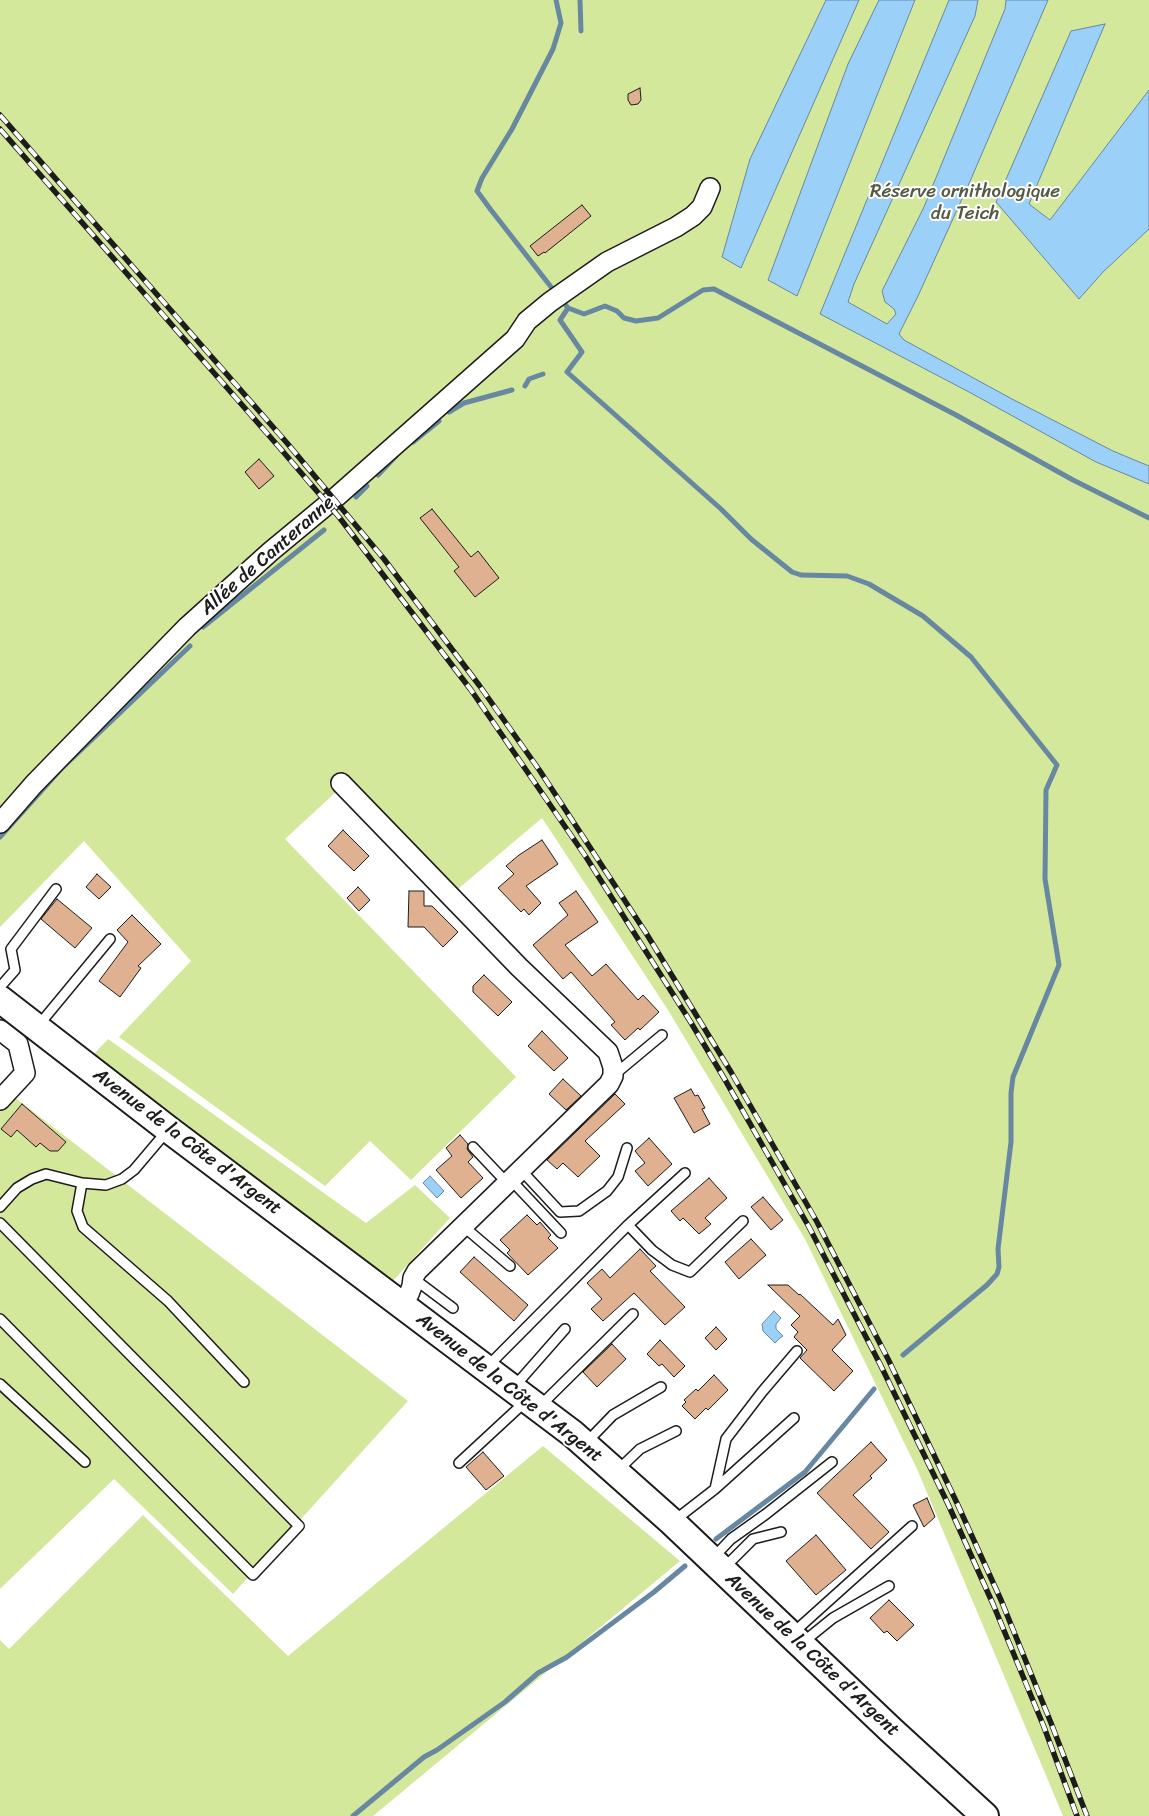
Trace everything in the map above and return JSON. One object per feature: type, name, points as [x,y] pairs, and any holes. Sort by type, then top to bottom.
[{"type":"main road","name":"Avenue de la Côte d'Argent","points":[[0,999],[29,1032],[168,1129],[527,1398],[584,1444],[672,1522],[985,1816]]},
{"type":"street","name":"Allée de Canteranne","points":[[0,823],[41,777],[187,627],[270,552],[515,339],[528,321],[557,297],[607,262],[676,227],[693,216],[702,207],[710,188]]},
{"type":"street","points":[[341,783],[519,967],[608,1052],[611,1058],[613,1076],[608,1084],[417,1271],[413,1278],[412,1286],[400,1304]]},
{"type":"street","points":[[0,1030],[29,1032],[25,1073],[0,1100]]},
{"type":"lane","points":[[0,987],[15,970],[11,949],[56,889]]},
{"type":"lane","points":[[29,1032],[110,939]]},
{"type":"lane","points":[[613,1076],[662,1035]]},
{"type":"lane","points":[[0,1207],[18,1188],[32,1179],[46,1174],[106,1185],[122,1179],[134,1170],[168,1129]]},
{"type":"lane","points":[[473,1147],[560,1212],[579,1211],[607,1191],[618,1177],[627,1148]]},
{"type":"lane","points":[[486,1368],[628,1225],[685,1173]]},
{"type":"lane","points":[[513,1178],[562,1233]]},
{"type":"lane","points":[[82,1182],[77,1211],[83,1227],[168,1301],[244,1382]]},
{"type":"lane","points":[[628,1225],[652,1250],[672,1266],[690,1272],[743,1221]]},
{"type":"lane","points":[[0,1223],[299,1526],[253,1575],[0,1319]]},
{"type":"lane","points":[[463,1226],[510,1266]]},
{"type":"lane","points":[[413,1278],[453,1308]]},
{"type":"lane","points":[[459,1463],[527,1398],[633,1314]]},
{"type":"lane","points":[[527,1398],[565,1329]]},
{"type":"lane","points":[[715,1489],[726,1439],[797,1351]]},
{"type":"lane","points":[[0,1384],[85,1462]]},
{"type":"lane","points":[[584,1444],[613,1415],[662,1387]]},
{"type":"lane","points":[[672,1522],[715,1489],[794,1418]]},
{"type":"lane","points":[[616,1472],[640,1450],[676,1431]]},
{"type":"lane","points":[[717,1565],[731,1539],[832,1462]]},
{"type":"lane","points":[[796,1640],[912,1526]]},
{"type":"lane","points":[[717,1565],[753,1539],[781,1532]]},
{"type":"lane","points":[[796,1640],[889,1586]]},
{"type":"green space","name":"Réserve ornithologique du Teich","points":[[0,0],[1149,0],[1149,1816],[1063,1816],[917,1469],[805,1239],[668,1010],[542,818],[445,900],[336,792],[285,839],[516,1077],[411,1180],[370,1141],[325,1186],[119,1037],[191,961],[84,841],[0,927]]},
{"type":"green space","points":[[108,1039],[366,1223],[415,1185],[450,1218],[393,1281],[94,1054]]},
{"type":"green space","points":[[0,1086],[408,1401],[233,1594],[114,1479],[0,1589]]},
{"type":"green space","points":[[543,1446],[680,1561],[373,1816],[0,1816],[0,1640],[9,1649],[143,1515],[288,1656]]},
{"type":"water","points":[[826,0],[859,0],[741,268],[722,257],[750,159]]},
{"type":"water","points":[[879,0],[915,0],[797,296],[768,280],[848,64]]},
{"type":"water","points":[[949,0],[978,0],[975,16],[854,284],[848,302],[887,324],[896,314],[894,309],[885,302],[882,291],[924,207],[1005,9],[1006,0],[1048,0],[971,179],[899,334],[904,340],[1012,399],[1113,451],[1149,466],[1149,484],[1096,462],[969,392],[820,314]]},
{"type":"water","points":[[1105,24],[1029,204],[1050,220],[1149,90],[1149,229],[1103,272],[1079,299],[996,202],[1071,31]]},
{"type":"water","points":[[430,1176],[444,1191],[437,1198],[423,1183]]},
{"type":"water","points":[[774,1311],[781,1318],[776,1324],[776,1329],[783,1336],[775,1343],[763,1331],[762,1324]]},
{"type":"building","points":[[640,88],[641,100],[638,104],[631,105],[628,100],[628,94]]},
{"type":"building","points":[[582,205],[591,216],[545,253],[538,256],[530,246]]},
{"type":"building","points":[[259,459],[274,476],[259,489],[245,472]]},
{"type":"building","points":[[432,509],[471,557],[478,551],[499,578],[475,597],[454,571],[459,567],[420,518]]},
{"type":"building","points":[[343,830],[369,856],[354,871],[328,846]]},
{"type":"building","points":[[542,840],[558,864],[526,886],[541,903],[529,915],[524,909],[521,912],[498,888],[514,874],[506,866]]},
{"type":"building","points":[[97,874],[111,887],[99,899],[86,887]]},
{"type":"building","points":[[358,887],[370,900],[359,911],[347,898]]},
{"type":"building","points":[[409,891],[424,891],[424,906],[432,906],[458,932],[443,947],[424,927],[408,927]]},
{"type":"building","points":[[576,891],[598,922],[565,945],[592,976],[606,964],[638,1000],[643,995],[659,1012],[640,1030],[638,1028],[625,1040],[611,1025],[615,1022],[571,972],[563,979],[533,945],[568,915],[559,903]]},
{"type":"building","points":[[57,899],[92,928],[75,948],[41,919]]},
{"type":"building","points":[[132,915],[161,944],[138,966],[141,968],[120,997],[99,981],[128,942],[117,930]]},
{"type":"building","points":[[484,975],[512,1002],[498,1016],[473,992],[473,986]]},
{"type":"building","points":[[542,1031],[568,1058],[554,1071],[528,1046]]},
{"type":"building","points":[[563,1079],[581,1096],[566,1110],[549,1094]]},
{"type":"building","points":[[691,1089],[695,1096],[698,1095],[705,1108],[702,1109],[710,1124],[694,1133],[674,1098]]},
{"type":"building","points":[[615,1094],[625,1104],[585,1141],[600,1156],[578,1177],[563,1163],[557,1169],[547,1160]]},
{"type":"building","points":[[22,1104],[66,1142],[58,1151],[50,1151],[40,1143],[36,1147],[17,1130],[11,1137],[1,1129]]},
{"type":"building","points":[[460,1135],[468,1144],[467,1149],[473,1157],[468,1162],[483,1178],[461,1198],[436,1170],[452,1156],[446,1148]]},
{"type":"building","points":[[649,1138],[672,1164],[648,1186],[635,1171],[645,1163],[635,1151]]},
{"type":"building","points":[[709,1178],[727,1198],[705,1218],[711,1224],[699,1234],[683,1218],[680,1221],[671,1211]]},
{"type":"building","points":[[763,1197],[783,1220],[771,1230],[751,1207]]},
{"type":"building","points":[[527,1215],[537,1225],[540,1222],[551,1235],[548,1238],[558,1248],[528,1275],[507,1253],[510,1250],[500,1240]]},
{"type":"building","points":[[751,1239],[766,1255],[739,1279],[725,1262]]},
{"type":"building","points":[[640,1249],[656,1266],[650,1271],[685,1307],[665,1325],[634,1293],[603,1321],[591,1309],[602,1299],[587,1283],[602,1269],[610,1278]]},
{"type":"building","points":[[474,1257],[528,1305],[514,1321],[460,1272]]},
{"type":"building","points":[[768,1285],[788,1285],[833,1325],[838,1319],[846,1335],[832,1350],[853,1371],[834,1391],[800,1358],[807,1350],[794,1337],[798,1332],[791,1325],[800,1316]]},
{"type":"building","points":[[716,1327],[727,1339],[716,1350],[705,1338]]},
{"type":"building","points":[[660,1340],[685,1366],[674,1377],[662,1364],[659,1366],[647,1354]]},
{"type":"building","points":[[612,1344],[626,1359],[597,1387],[583,1372]]},
{"type":"building","points":[[714,1375],[728,1390],[708,1410],[706,1408],[695,1419],[682,1406],[686,1402],[684,1400],[696,1389],[698,1391]]},
{"type":"building","points":[[871,1442],[887,1460],[870,1476],[872,1478],[853,1495],[889,1532],[871,1549],[817,1493]]},
{"type":"building","points":[[483,1452],[504,1476],[486,1490],[466,1467]]},
{"type":"building","points":[[927,1498],[935,1517],[924,1527],[913,1505]]},
{"type":"building","points":[[816,1535],[846,1570],[816,1595],[786,1561]]},
{"type":"building","points":[[889,1600],[914,1625],[897,1641],[887,1631],[884,1633],[870,1618]]},
{"type":"waterway","points":[[555,292],[477,191],[482,178],[512,129],[553,49],[561,23],[556,0]]},
{"type":"waterway","points":[[580,0],[581,31]]},
{"type":"waterway","points":[[561,299],[568,308],[584,314],[605,306],[617,311],[624,318],[636,321],[658,318],[703,290],[714,289],[956,415],[1073,480],[1149,518]]},
{"type":"waterway","points":[[568,308],[560,320],[582,352],[567,372],[721,509],[751,539],[792,572],[801,575],[847,576],[869,584],[923,616],[971,657],[1057,765],[1046,790],[1045,879],[1059,965],[1013,1077],[1011,1093],[1011,1142],[998,1249],[999,1267],[997,1274],[987,1285],[903,1355]]},
{"type":"waterway","points":[[525,386],[529,379],[543,374]]},
{"type":"waterway","points":[[449,412],[464,403],[512,390]]},
{"type":"waterway","points":[[413,442],[439,421]]},
{"type":"waterway","points":[[378,475],[396,456]]},
{"type":"waterway","points":[[356,497],[367,486]]},
{"type":"waterway","points":[[203,627],[324,530]]},
{"type":"waterway","points":[[0,837],[61,769],[190,646]]},
{"type":"waterway","points":[[716,1539],[805,1472],[874,1389]]},
{"type":"waterway","points":[[353,1816],[424,1757],[437,1750],[505,1702],[538,1673],[567,1657],[654,1592],[685,1566]]},
{"type":"railway","points":[[0,115],[287,443],[384,559],[479,685],[540,771],[646,933],[731,1072],[817,1222],[888,1359],[1001,1600],[1087,1816]]},
{"type":"railway","points":[[0,129],[339,517],[471,690],[586,857],[724,1078],[809,1227],[881,1366],[948,1504],[993,1604],[1044,1727],[1077,1816]]}]
